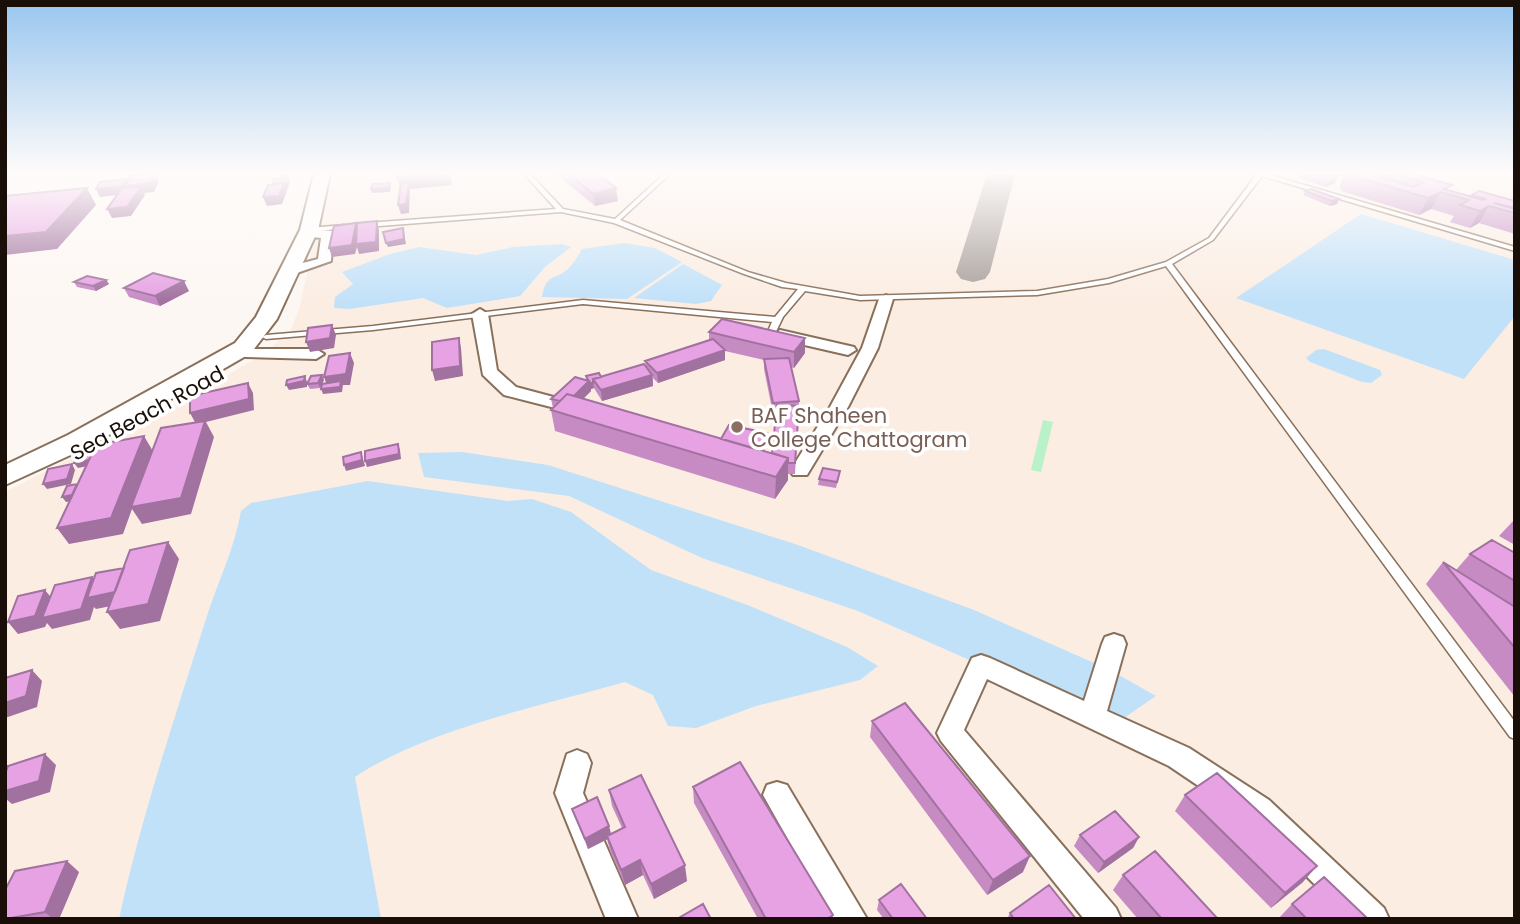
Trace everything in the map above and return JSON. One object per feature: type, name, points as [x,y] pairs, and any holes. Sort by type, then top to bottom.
[{"type":"main road","name":"Sea Beach Road","points":[[5,476],[89,435],[261,336],[309,232],[312,217]]},
{"type":"main road","name":"Sea Beach Road","points":[[5,488],[95,443],[261,336]]},
{"type":"street","points":[[289,271],[324,261],[328,234],[309,232]]},
{"type":"street","points":[[800,471],[870,348],[886,299]]},
{"type":"street","points":[[480,314],[489,371],[510,391],[555,403]]},
{"type":"street","points":[[772,332],[848,351]]},
{"type":"street","points":[[261,336],[316,354]]},
{"type":"street","points":[[1092,717],[1114,644]]},
{"type":"street","points":[[1105,919],[950,733],[981,665],[1179,757],[1259,810],[1373,919]]},
{"type":"street","points":[[577,763],[569,793],[622,919]]},
{"type":"street","points":[[777,795],[851,919]]},
{"type":"lane","points":[[309,232],[479,217]]},
{"type":"lane","points":[[597,217],[616,221],[746,273],[803,288],[860,298],[886,299],[1037,293],[1109,281],[1168,263],[1210,239],[1227,217]]},
{"type":"lane","points":[[616,221],[620,217]]},
{"type":"lane","points":[[1405,217],[1515,250]]},
{"type":"lane","points":[[1168,263],[1515,733]]},
{"type":"lane","points":[[261,336],[373,328],[583,302],[772,332],[803,288]]},
{"type":"shaded area","points":[[319,217],[1515,217],[1515,919],[5,919],[5,492],[194,395],[263,354],[281,339],[288,338],[300,306]]},
{"type":"green space","points":[[1043,420],[1053,422],[1041,472],[1031,470]]},
{"type":"water","points":[[1356,217],[1371,217],[1515,260],[1515,316],[1464,379],[1236,298]]},
{"type":"water","points":[[624,243],[655,248],[682,262],[627,299],[542,297],[548,281],[568,269],[582,249]]},
{"type":"water","points":[[562,244],[571,247],[545,267],[520,296],[447,308],[423,298],[350,309],[334,308],[335,297],[353,284],[342,272],[390,254],[419,247],[476,255],[513,247]]},
{"type":"water","points":[[683,264],[722,285],[711,301],[696,304],[634,298]]},
{"type":"water","points":[[1324,349],[1380,370],[1382,375],[1371,383],[1362,382],[1310,362],[1306,358],[1316,350]]},
{"type":"water","points":[[462,452],[548,465],[798,545],[974,610],[1110,670],[1156,696],[1108,729],[1054,697],[858,611],[702,558],[569,496],[424,477],[418,453]]},
{"type":"water","points":[[368,481],[508,501],[532,499],[571,512],[651,570],[750,606],[847,647],[878,666],[860,680],[756,706],[696,728],[668,726],[653,695],[625,682],[486,720],[416,745],[384,760],[355,777],[381,919],[119,919],[159,769],[234,540],[241,511],[251,503]]},
{"type":"building","points":[[5,217],[60,217],[46,232],[5,236]]},
{"type":"building","points":[[377,221],[376,242],[356,244],[357,223]]},
{"type":"building","points":[[356,223],[352,245],[329,248],[334,226]]},
{"type":"building","points":[[403,228],[404,239],[386,243],[383,232]]},
{"type":"building","points":[[153,273],[184,281],[155,296],[124,288]]},
{"type":"building","points":[[87,276],[106,280],[93,286],[74,282]]},
{"type":"building","points":[[722,319],[805,338],[794,352],[709,332]]},
{"type":"building","points":[[332,325],[330,338],[306,342],[308,328]]},
{"type":"building","points":[[459,338],[460,366],[432,370],[432,342]]},
{"type":"building","points":[[713,339],[725,350],[657,373],[645,361]]},
{"type":"building","points":[[350,353],[346,374],[324,377],[329,356]]},
{"type":"building","points":[[789,358],[799,401],[773,403],[764,359]]},
{"type":"building","points":[[644,364],[652,375],[601,390],[593,379]]},
{"type":"building","points":[[599,373],[601,377],[593,379],[593,383],[589,382],[586,376]]},
{"type":"building","points":[[322,375],[318,383],[307,384],[311,376]]},
{"type":"building","points":[[305,376],[304,381],[286,385],[287,380]]},
{"type":"building","points":[[575,377],[589,381],[574,396],[567,394],[560,401],[551,399]]},
{"type":"building","points":[[341,381],[340,387],[321,389],[322,384]]},
{"type":"building","points":[[248,383],[249,399],[190,413],[190,396]]},
{"type":"building","points":[[567,394],[788,458],[776,477],[551,410]]},
{"type":"building","points":[[777,405],[799,406],[795,463],[788,463],[788,458],[772,453]]},
{"type":"building","points":[[205,421],[181,498],[131,507],[161,428]]},
{"type":"building","points":[[729,425],[767,433],[759,450],[721,439]]},
{"type":"building","points":[[144,436],[111,518],[57,528],[96,445]]},
{"type":"building","points":[[398,444],[399,454],[365,461],[365,451]]},
{"type":"building","points":[[94,448],[89,460],[74,463],[78,451]]},
{"type":"building","points":[[361,452],[362,460],[344,465],[343,457]]},
{"type":"building","points":[[72,464],[67,479],[43,484],[48,469]]},
{"type":"building","points":[[823,468],[840,471],[837,482],[819,479]]},
{"type":"building","points":[[77,484],[72,495],[62,497],[67,486]]},
{"type":"building","points":[[1492,540],[1515,553],[1515,581],[1470,554]]},
{"type":"building","points":[[168,542],[148,604],[107,612],[130,550]]},
{"type":"building","points":[[1443,562],[1515,607],[1515,648]]},
{"type":"building","points":[[124,568],[115,592],[87,598],[96,573]]},
{"type":"building","points":[[92,577],[81,609],[42,618],[55,585]]},
{"type":"building","points":[[45,590],[35,616],[8,622],[18,596]]},
{"type":"building","points":[[32,670],[26,696],[5,703],[5,678]]},
{"type":"building","points":[[905,703],[1030,856],[993,880],[872,721]]},
{"type":"building","points":[[45,754],[39,781],[5,791],[8,766]]},
{"type":"building","points":[[740,762],[833,915],[827,919],[766,919],[693,787]]},
{"type":"building","points":[[1217,773],[1317,866],[1285,893],[1185,795]]},
{"type":"building","points":[[641,775],[685,865],[651,884],[640,860],[621,870],[607,836],[625,827],[609,790]]},
{"type":"building","points":[[597,797],[609,826],[585,839],[572,809]]},
{"type":"building","points":[[1115,811],[1139,837],[1104,862],[1080,835]]},
{"type":"building","points":[[1155,851],[1218,919],[1162,919],[1123,875]]},
{"type":"building","points":[[67,861],[45,912],[5,919],[5,890],[15,871]]},
{"type":"building","points":[[1324,877],[1368,919],[1307,919],[1292,904]]},
{"type":"building","points":[[901,884],[927,919],[893,919],[879,900]]},
{"type":"building","points":[[1049,885],[1076,919],[1014,919],[1010,913]]},
{"type":"building","points":[[703,904],[711,919],[677,919]]},
{"type":"taxiway","points":[[973,272],[989,217]]},
{"type":"place","name":"BAF Shaheen College Chattogram","points":[[737,427]]}]
